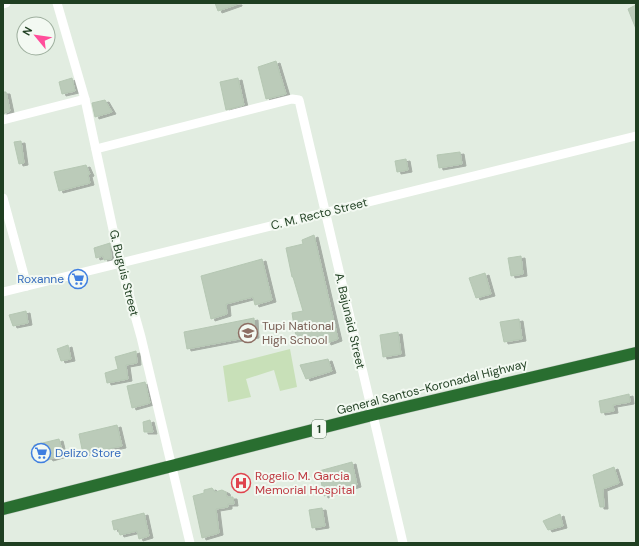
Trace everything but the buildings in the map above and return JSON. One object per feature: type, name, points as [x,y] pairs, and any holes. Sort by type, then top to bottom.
[{"type":"highway","name":"General Santos-Koronadal Highway","points":[[3,509],[372,415],[636,353]]},
{"type":"street","name":"G. Buguis Street","points":[[57,3],[85,99],[120,262],[141,337],[190,543]]},
{"type":"street","name":"A. Bajunaid Street","points":[[96,149],[292,98],[297,99],[326,212],[403,543]]},
{"type":"street","points":[[3,120],[85,99]]},
{"type":"street","name":"C. M. Recto Street","points":[[3,292],[636,136]]},
{"type":"street","points":[[3,198],[27,286]]},
{"type":"green space","points":[[290,349],[297,387],[280,391],[274,370],[246,379],[251,397],[228,402],[223,366]]},
{"type":"place","name":"Roxanne","points":[[78,279]]},
{"type":"place","name":"Tupi National High School","points":[[248,333]]},
{"type":"place","name":"Delizo Store","points":[[41,453]]},
{"type":"place","name":"Rogelio M. Garcia Memorial Hospital","points":[[241,483]]}]
